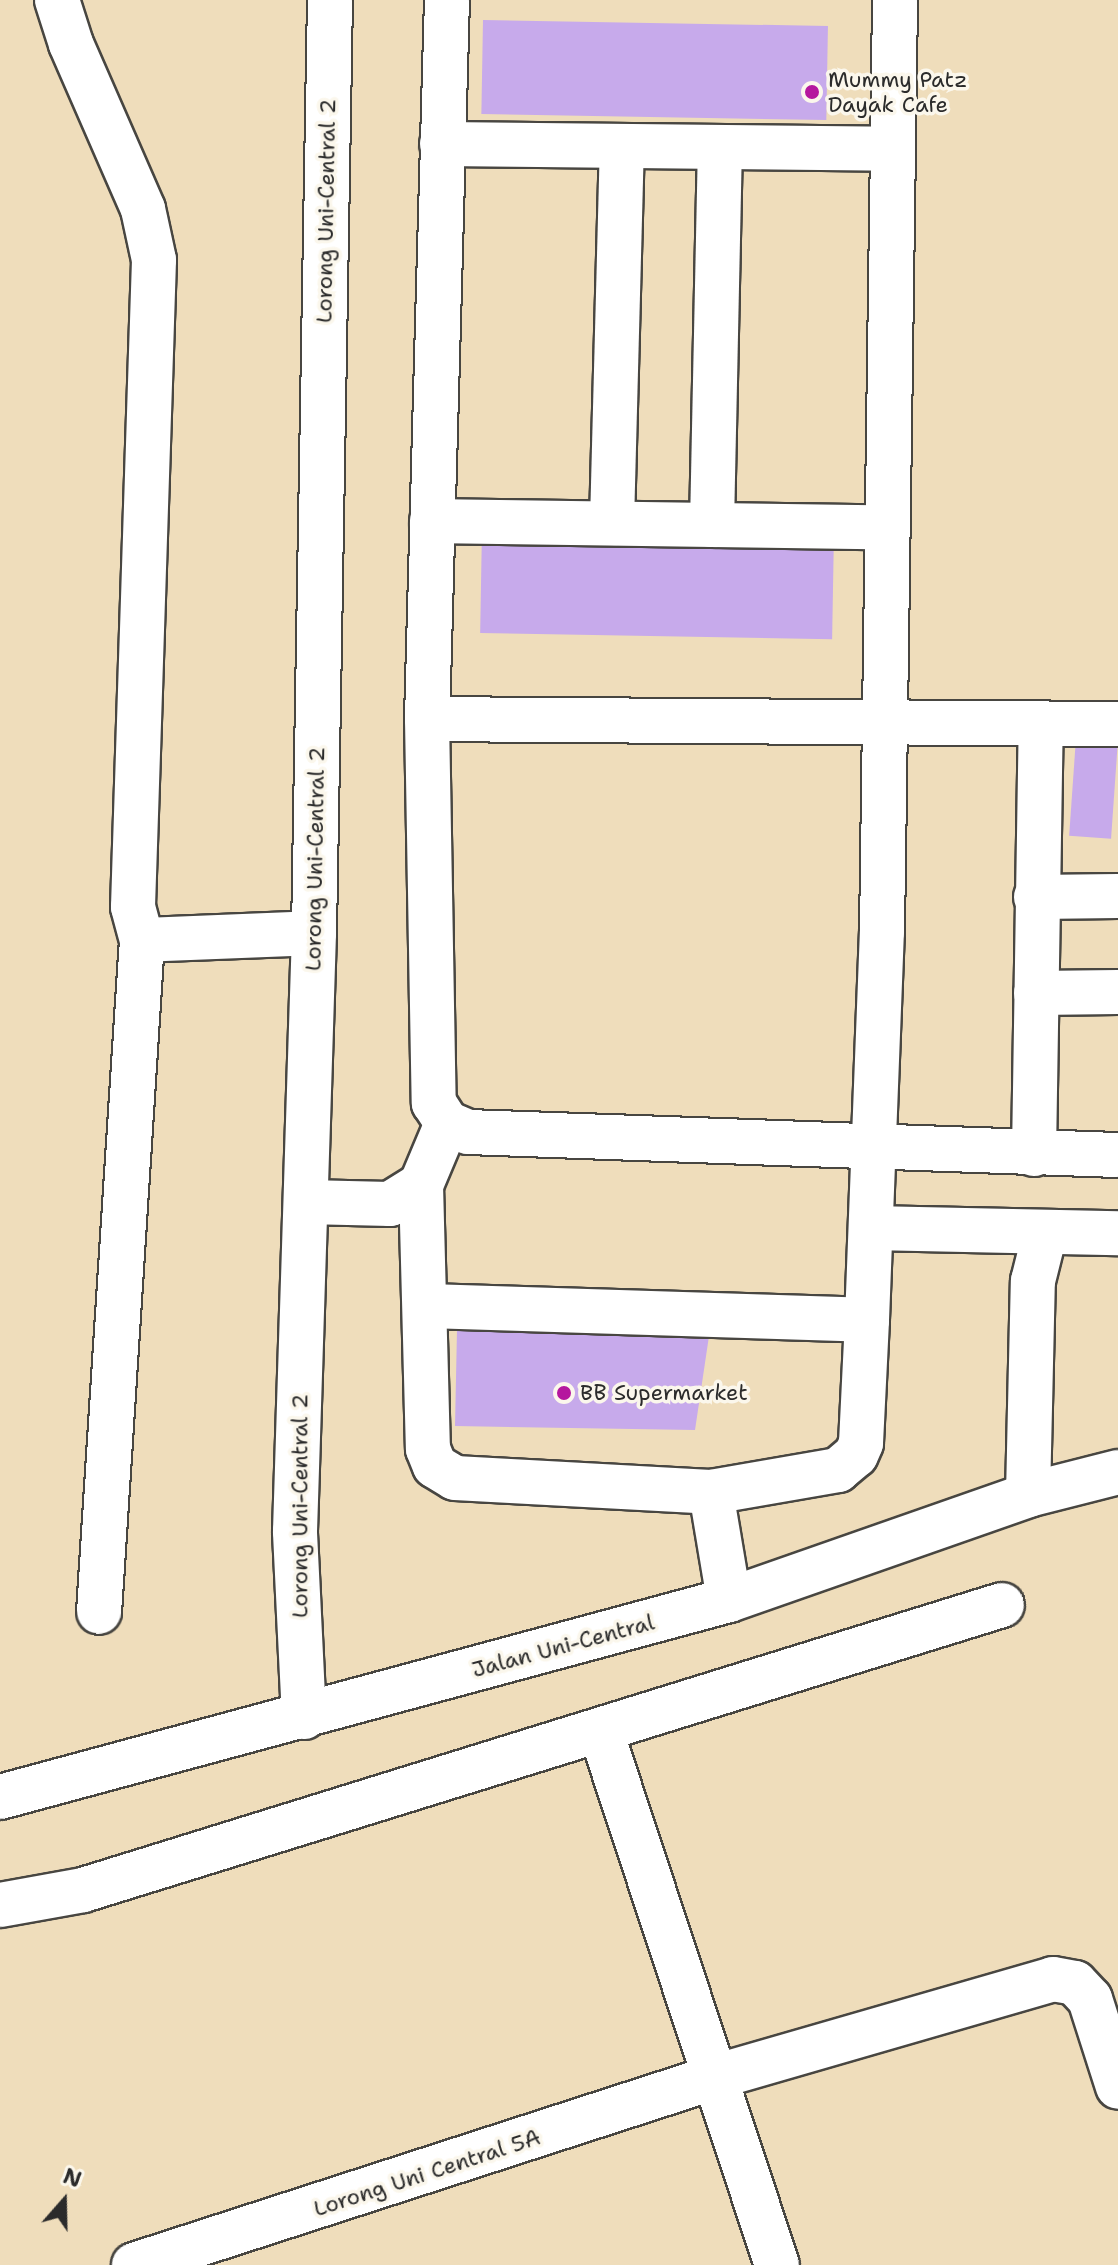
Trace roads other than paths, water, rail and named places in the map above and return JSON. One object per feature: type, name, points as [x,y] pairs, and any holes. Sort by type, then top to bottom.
[{"type":"street","points":[[57,0],[71,44],[143,209],[154,260],[133,907],[142,940],[99,1612]]},
{"type":"street","name":"Lorong Uni-Central 2","points":[[304,1717],[295,1531],[314,933],[330,0]]},
{"type":"street","points":[[447,0],[427,719],[434,1103],[447,1123],[468,1132],[1118,1155]]},
{"type":"street","points":[[447,1123],[421,1185],[428,1449],[435,1466],[455,1478],[711,1492],[849,1465],[861,1443],[876,1145],[895,0]]},
{"type":"street","points":[[442,144],[893,149]]},
{"type":"street","points":[[612,523],[622,147]]},
{"type":"street","points":[[712,525],[720,147]]},
{"type":"street","points":[[432,521],[888,527]]},
{"type":"street","points":[[427,719],[1118,724]]},
{"type":"street","points":[[1034,1154],[1041,724]]},
{"type":"street","points":[[1036,897],[1118,896]]},
{"type":"street","points":[[142,940],[314,933]]},
{"type":"street","points":[[1036,993],[1118,992]]},
{"type":"street","points":[[306,1202],[390,1204],[421,1185]]},
{"type":"street","points":[[871,1228],[1118,1233]]},
{"type":"street","points":[[1028,1495],[1033,1281],[1045,1233]]},
{"type":"street","points":[[426,1306],[867,1320]]},
{"type":"street","name":"Jalan Uni-Central","points":[[0,1797],[729,1600],[1028,1495],[1118,1472]]},
{"type":"street","points":[[711,1492],[729,1600]]},
{"type":"street","points":[[0,1905],[83,1890],[601,1732],[1002,1605]]},
{"type":"street","points":[[601,1732],[718,2076],[777,2265]]},
{"type":"street","name":"Lorong Uni Central 5A","points":[[134,2265],[718,2076],[1053,1979],[1075,1983],[1090,1999],[1118,2087]]},
{"type":"place","name":"Mummy Patz Dayak Cafe","points":[[812,92]]},
{"type":"place","name":"BB Supermarket","points":[[564,1393]]}]
